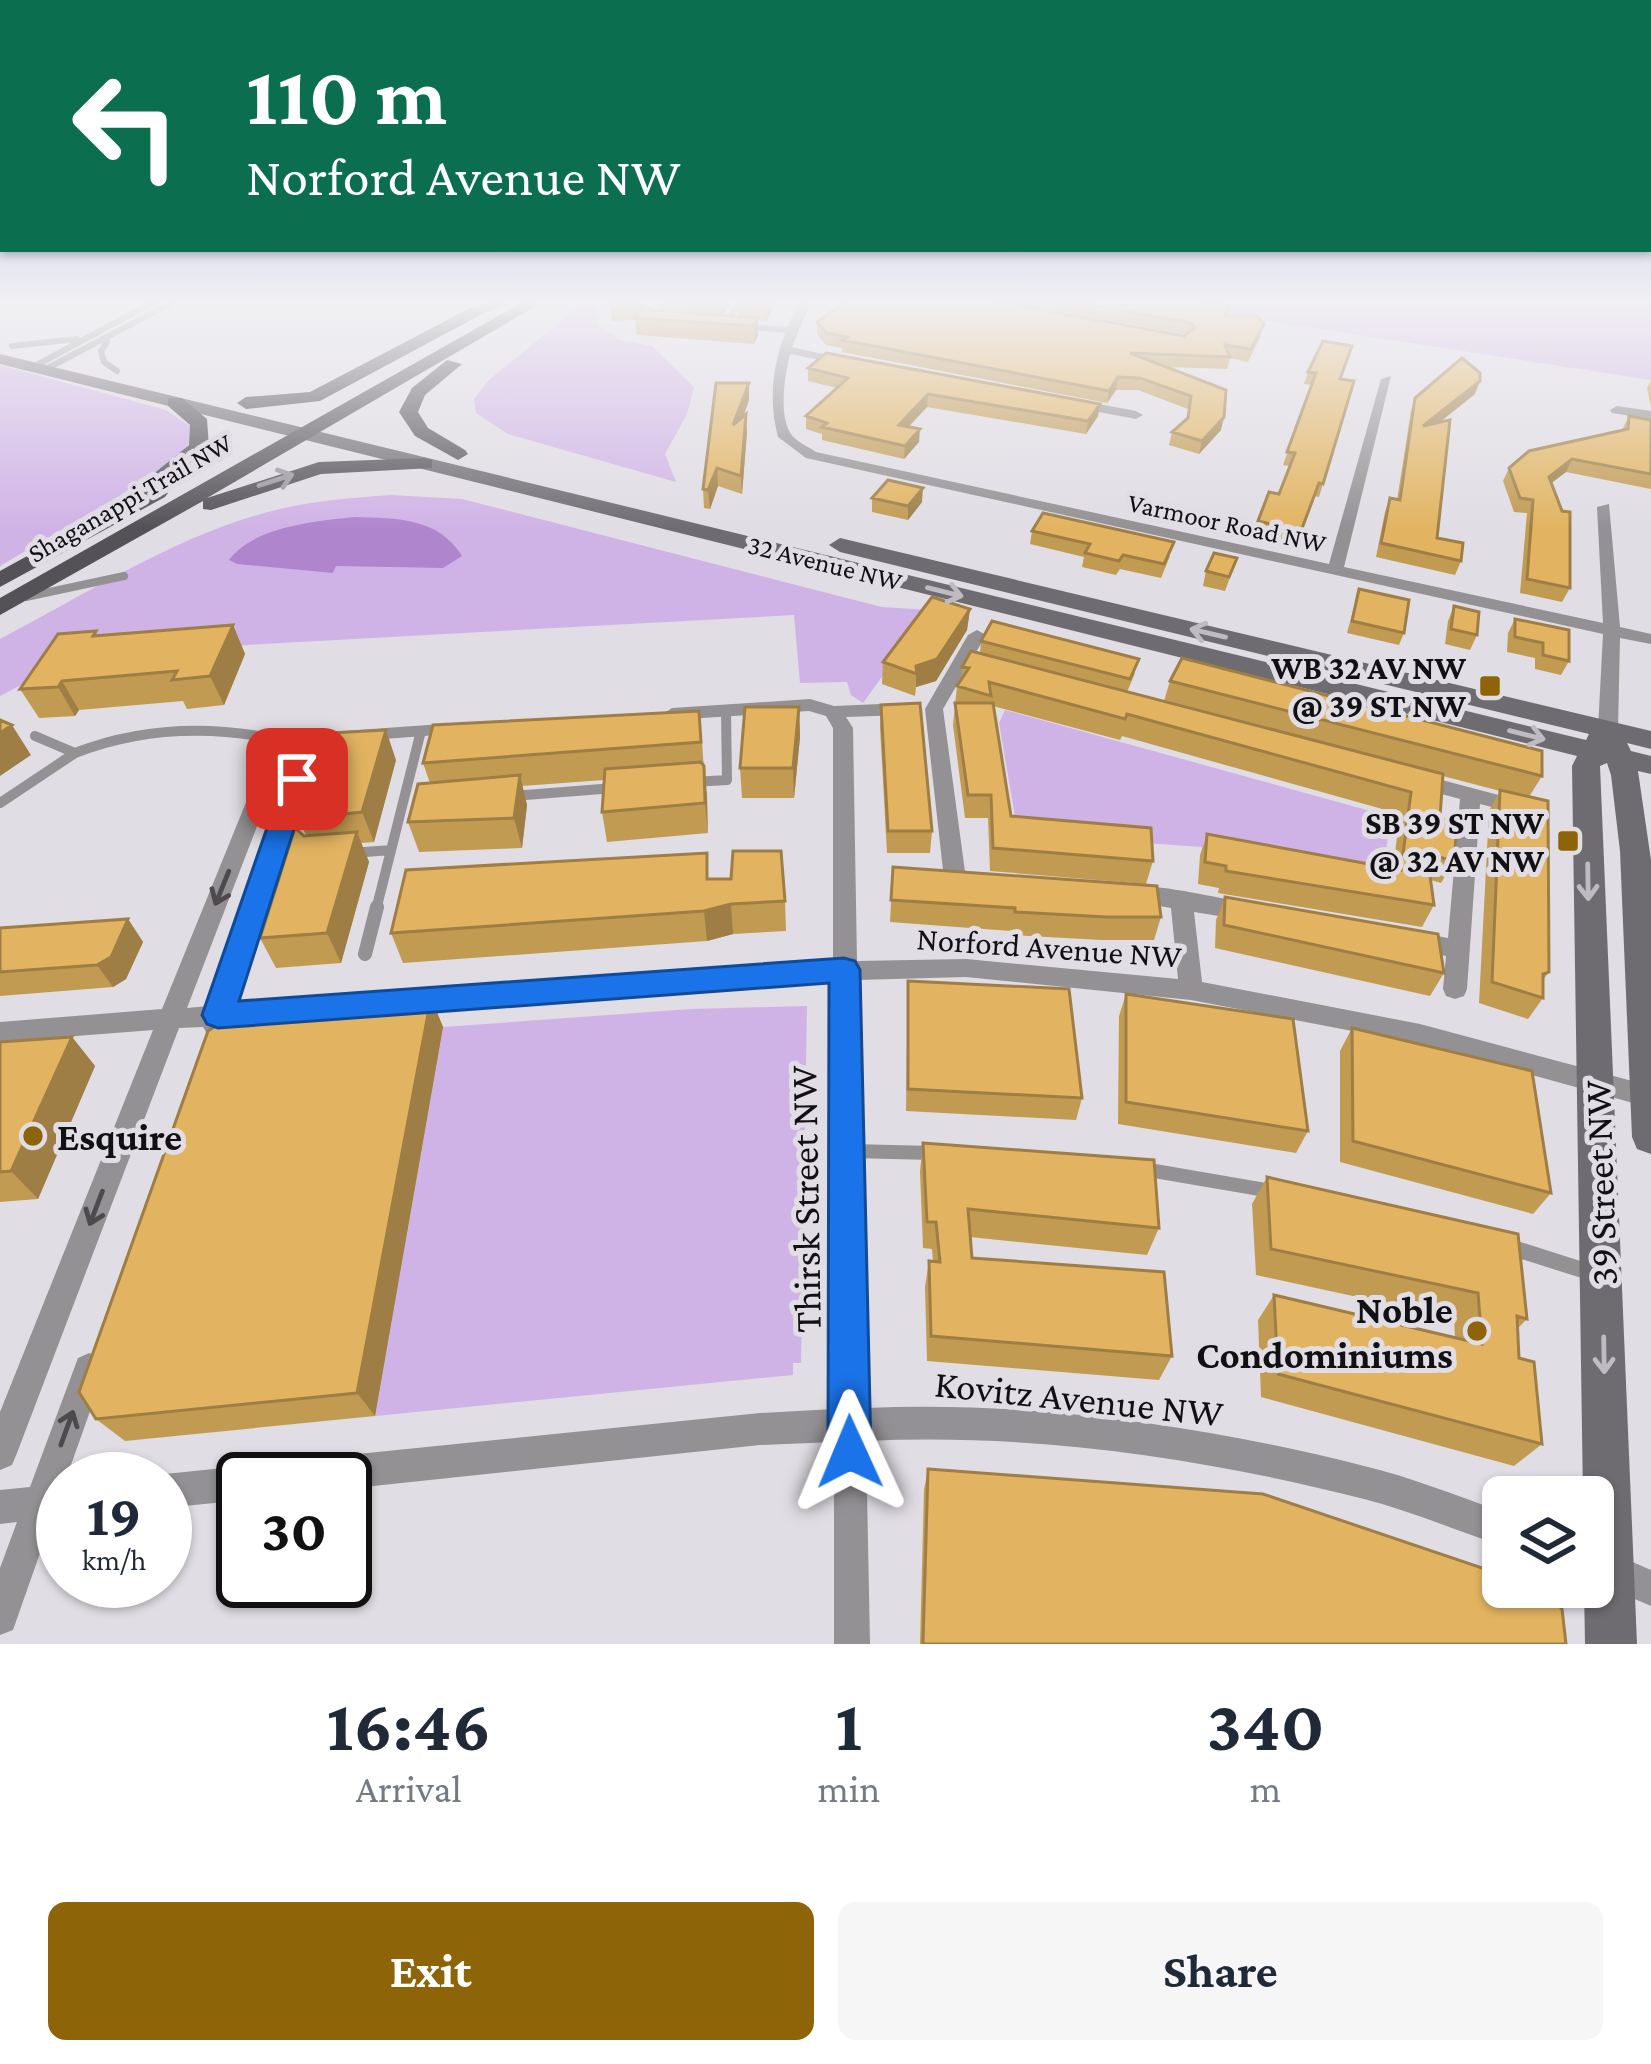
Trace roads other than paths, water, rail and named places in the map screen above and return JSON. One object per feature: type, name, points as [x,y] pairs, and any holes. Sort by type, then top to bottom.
[{"type":"main road","name":"32 Avenue NW","points":[[90,376],[175,402],[458,454],[1606,746],[1651,765]]},
{"type":"main road","name":"32 Avenue NW","points":[[136,376],[246,403],[425,464],[1606,746],[1651,740]]},
{"type":"main road","points":[[246,403],[314,398],[356,376]]},
{"type":"main road","name":"Shaganappi Trail NW","points":[[302,425],[382,376]]},
{"type":"main road","name":"Shaganappi Trail NW","points":[[9,589],[397,376]]},
{"type":"main road","points":[[438,376],[408,405],[406,414],[416,432],[458,454]]},
{"type":"main road","points":[[9,589],[188,460],[199,447],[200,423],[175,402]]},
{"type":"main road","points":[[9,589],[274,479],[354,464],[425,464]]},
{"type":"main road","name":"39 Street NW","points":[[1601,1476],[1603,1277],[1586,766],[1606,746],[1643,839],[1651,1136]]},
{"type":"main road","name":"39 Street NW","points":[[1606,1608],[1611,1644]]},
{"type":"street","name":"Varmoor Road NW","points":[[784,376],[782,428],[796,447],[852,466],[1651,639]]},
{"type":"street","points":[[1335,571],[1387,379]]},
{"type":"street","points":[[1046,398],[1136,415]]},
{"type":"street","points":[[1617,410],[1651,416]]},
{"type":"street","name":"39 Street NW","points":[[1604,507],[1612,631],[1606,746]]},
{"type":"street","points":[[956,880],[934,710],[977,635]]},
{"type":"street","points":[[961,660],[984,666]]},
{"type":"street","points":[[656,716],[811,705],[833,712],[934,710]]},
{"type":"street","name":"Thirsk Street NW","points":[[833,712],[843,728],[852,1644]]},
{"type":"street","points":[[0,1453],[280,740],[468,728]]},
{"type":"street","points":[[200,1065],[310,738]]},
{"type":"street","points":[[1394,774],[1522,808]]},
{"type":"street","points":[[1456,989],[1471,794]]},
{"type":"street","points":[[1117,893],[1272,916]]},
{"type":"street","points":[[1181,899],[1191,990]]},
{"type":"street","points":[[1386,936],[1458,949]]},
{"type":"street","name":"Norford Avenue NW","points":[[376,1004],[844,970],[966,968],[1191,990],[1420,1034],[1650,1097]]},
{"type":"street","points":[[0,1031],[289,1010]]},
{"type":"street","points":[[66,1452],[98,1344]]},
{"type":"street","name":"Kovitz Avenue NW","points":[[372,1469],[760,1429],[942,1421],[1165,1440],[1367,1483],[1482,1522]]},
{"type":"street","points":[[0,1507],[36,1504]]},
{"type":"street","points":[[0,1618],[36,1537]]},
{"type":"street","points":[[1614,1572],[1651,1588]]},
{"type":"lane","points":[[9,589],[124,576]]},
{"type":"lane","points":[[680,783],[727,780],[726,711]]},
{"type":"lane","points":[[0,803],[106,738],[236,729],[280,740]]},
{"type":"lane","points":[[365,954],[421,731]]},
{"type":"lane","points":[[35,736],[75,753]]},
{"type":"lane","points":[[495,797],[634,787]]},
{"type":"lane","points":[[402,805],[425,803]]},
{"type":"lane","points":[[337,854],[391,850]]},
{"type":"lane","points":[[846,1151],[960,1155]]},
{"type":"lane","points":[[1116,1166],[1198,1175],[1291,1195]]},
{"type":"lane","points":[[1490,1242],[1555,1258],[1603,1277]]},
{"type":"place","name":"WB 32 AV NW @ 39 ST NW","points":[[1490,686]]},
{"type":"place","name":"SB 39 ST NW @ 32 AV NW","points":[[1568,841]]},
{"type":"place","name":"Esquire","points":[[33,1136]]},
{"type":"place","name":"Noble Condominiums","points":[[1477,1331]]}]
